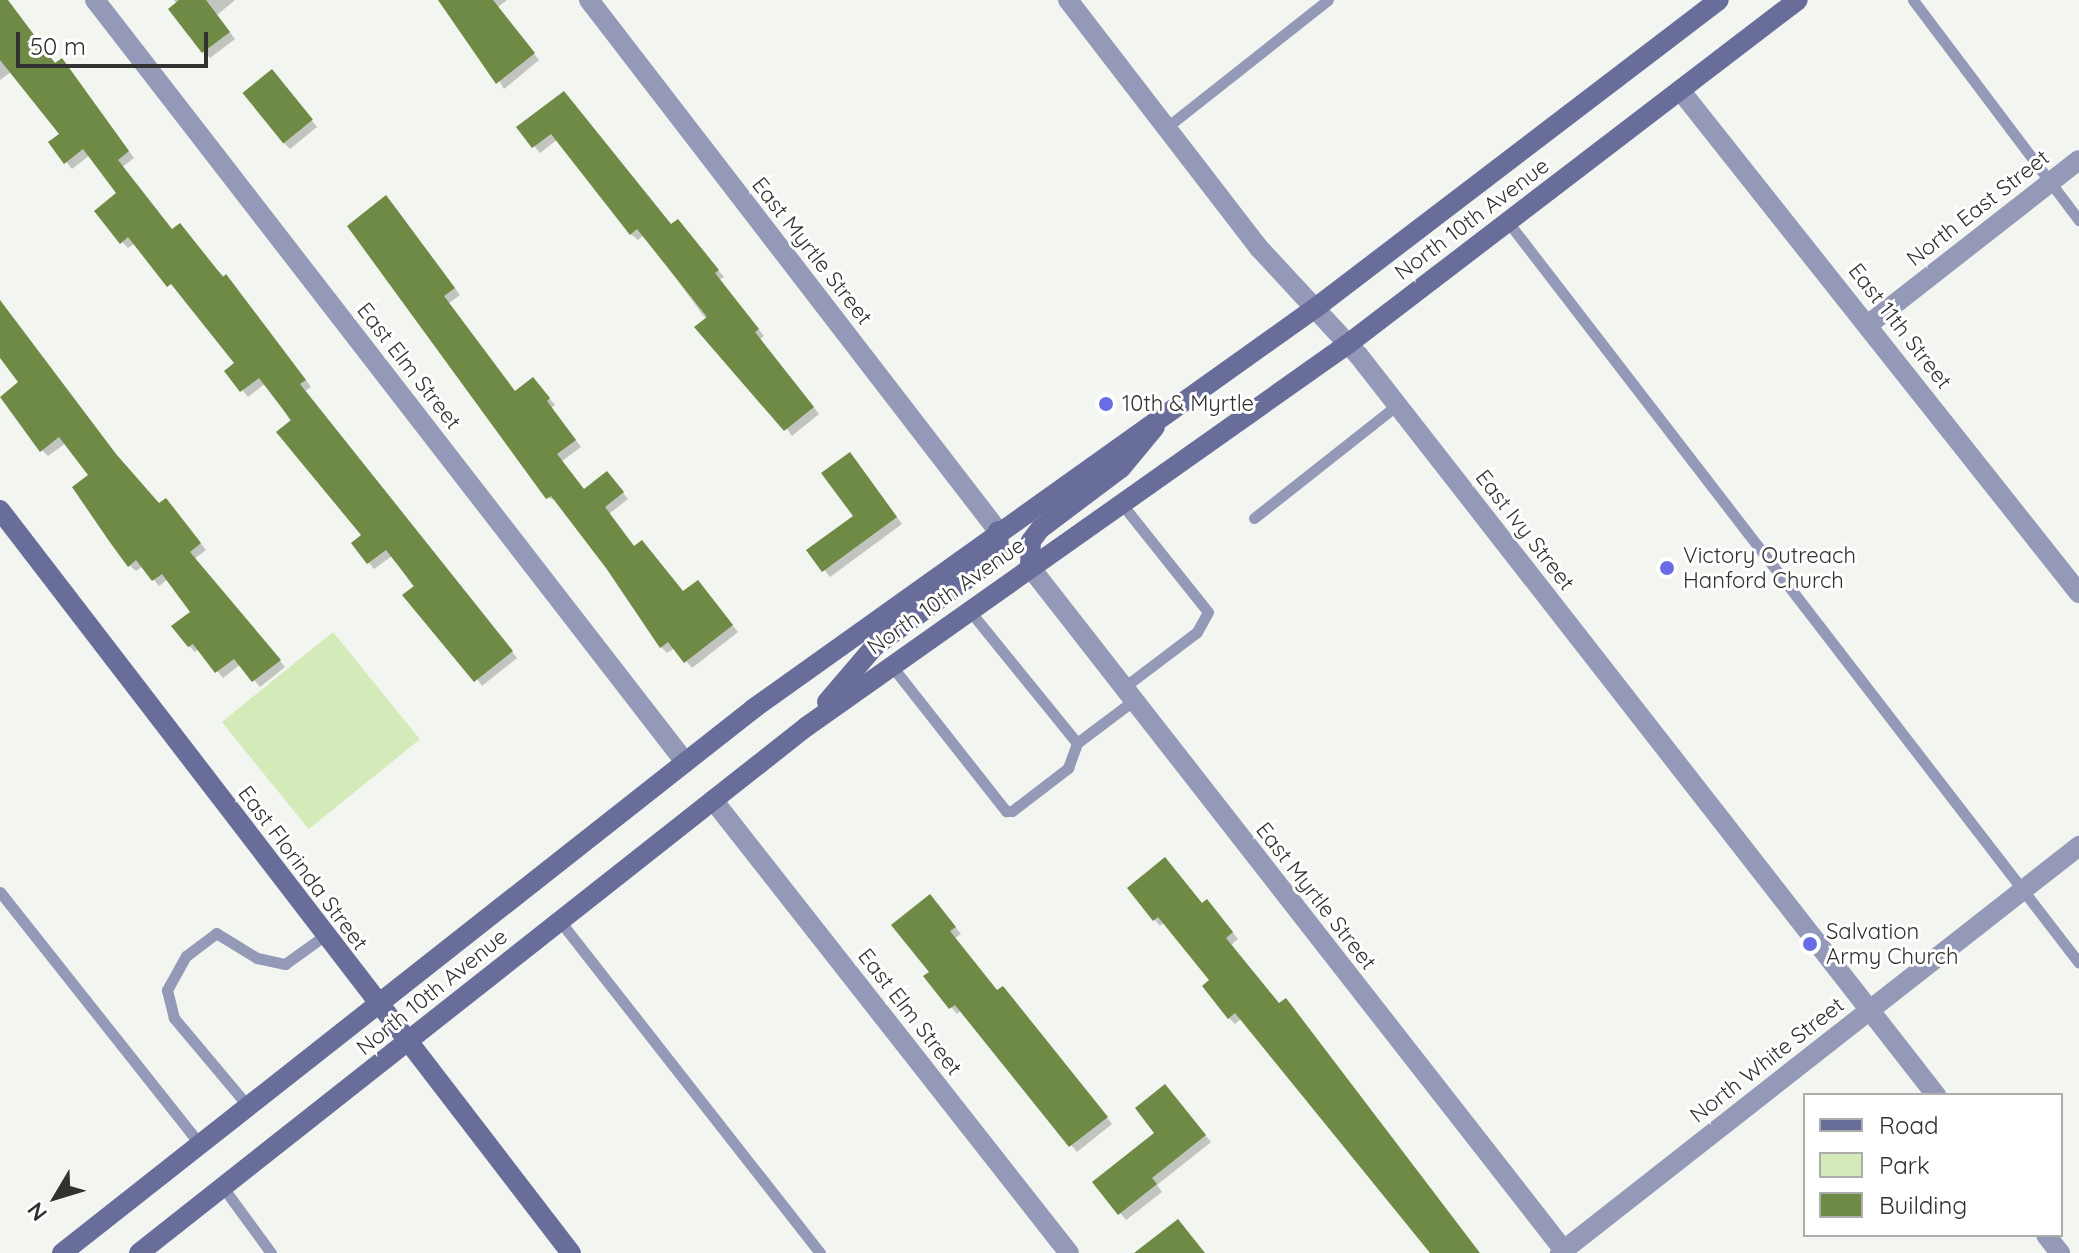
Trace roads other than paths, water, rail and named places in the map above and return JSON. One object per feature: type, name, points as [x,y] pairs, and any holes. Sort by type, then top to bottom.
[{"type":"main road","name":"North 10th Avenue","points":[[62,1253],[685,762],[998,531],[1318,306],[1719,0]]},
{"type":"main road","name":"North 10th Avenue","points":[[139,1253],[806,727],[890,664],[1348,344],[1791,3]]},
{"type":"main road","points":[[1030,567],[1031,541],[1040,529],[1121,468],[1165,414]]},
{"type":"main road","name":"East Florinda Street","points":[[0,510],[324,936],[571,1253]]},
{"type":"main road","points":[[806,727],[874,647],[990,562],[999,550],[998,531]]},
{"type":"street","name":"East Elm Street","points":[[95,0],[685,762]]},
{"type":"street","name":"East Myrtle Street","points":[[589,0],[998,531]]},
{"type":"street","name":"East Ivy Street","points":[[1068,0],[1259,248],[1318,306],[1397,405],[1934,1093]]},
{"type":"street","name":"East 11th Street","points":[[1680,90],[1869,324],[2079,593]]},
{"type":"street","name":"North East Street","points":[[1869,324],[2079,160]]},
{"type":"street","name":"East Myrtle Street","points":[[1030,567],[1563,1252]]},
{"type":"street","name":"East Elm Street","points":[[713,800],[1069,1253]]},
{"type":"street","name":"North White Street","points":[[1563,1252],[2079,846]]},
{"type":"street","points":[[2048,1237],[2060,1253]]},
{"type":"lane","points":[[1167,127],[1328,0]]},
{"type":"lane","points":[[1913,0],[2079,220]]},
{"type":"lane","points":[[1508,222],[2079,963]]},
{"type":"lane","points":[[1254,518],[1397,405]]},
{"type":"lane","points":[[890,664],[1006,811],[1012,811],[1068,768],[1077,743],[1197,632],[1208,612],[1121,503]]},
{"type":"lane","points":[[968,609],[1077,743]]},
{"type":"lane","points":[[0,892],[199,1143]]},
{"type":"lane","points":[[559,920],[820,1253]]},
{"type":"lane","points":[[247,1105],[174,1018],[167,990],[186,956],[216,933],[257,958],[285,964],[324,936]]},
{"type":"lane","points":[[222,1186],[271,1253]]},
{"type":"place","name":"10th & Myrtle","points":[[1106,404]]},
{"type":"place","name":"Victory Outreach Hanford Church","points":[[1667,568]]},
{"type":"place","name":"Salvation Army Church","points":[[1810,944]]}]
